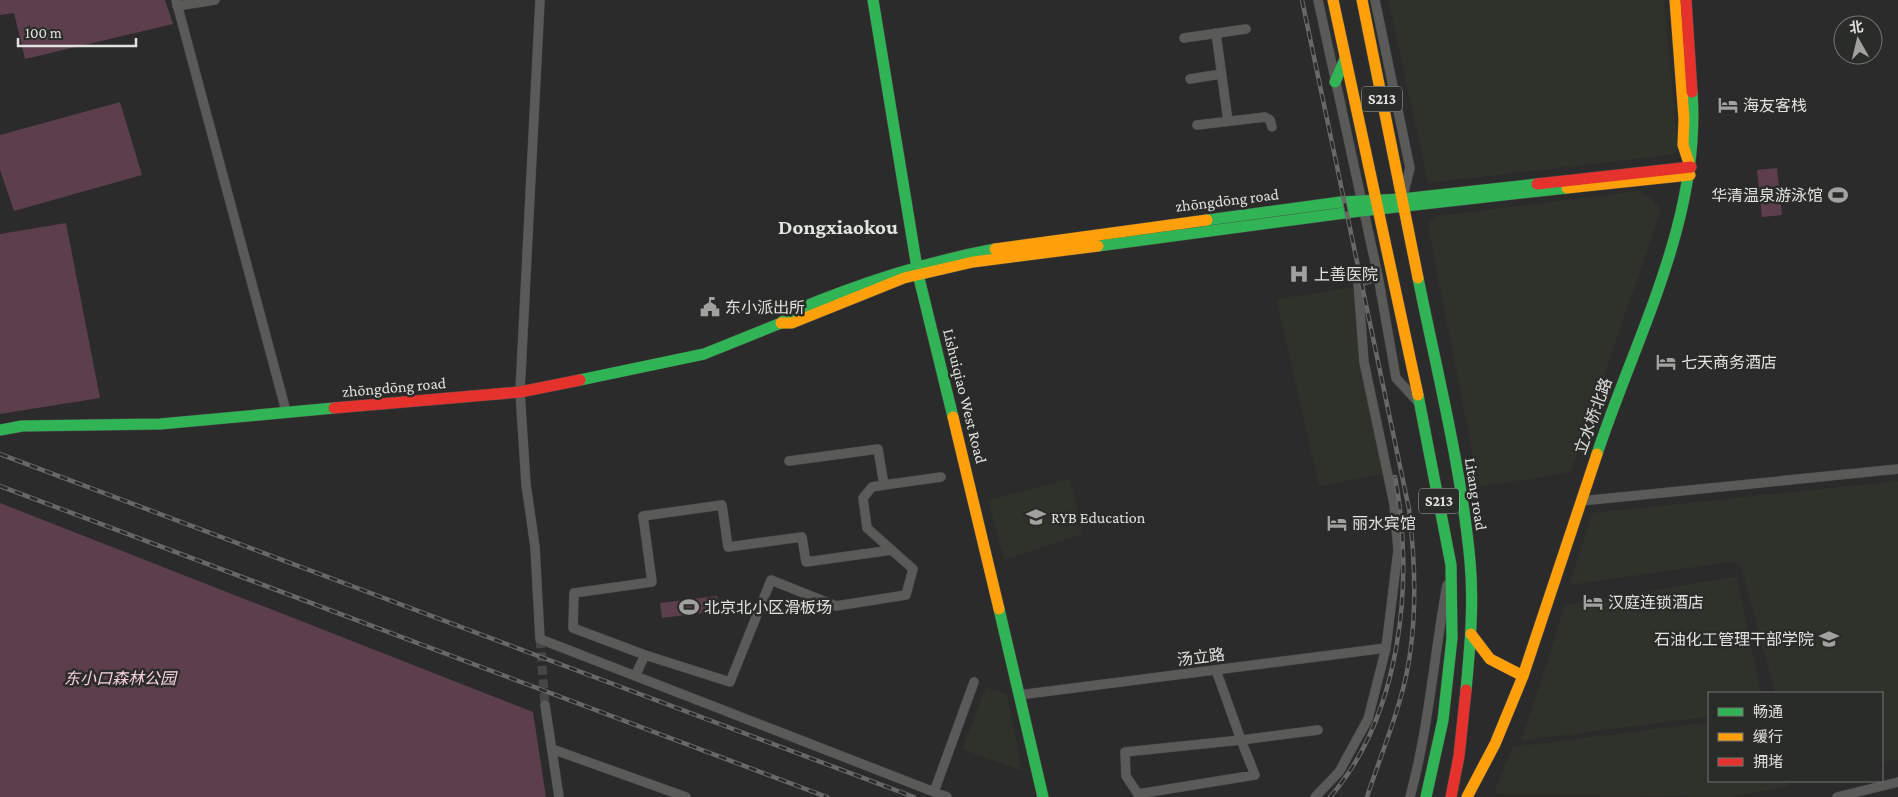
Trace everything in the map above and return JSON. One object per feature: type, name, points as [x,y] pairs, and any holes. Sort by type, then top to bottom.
[{"type":"street","points":[[215,0],[176,3],[286,411]]},
{"type":"street","points":[[540,0],[520,392],[526,484],[535,547],[540,639],[946,797]]},
{"type":"street","name":"Lishuiqiao West Road","points":[[873,0],[917,270],[1043,797]]},
{"type":"street","name":"S213","points":[[1318,0],[1378,276],[1396,378],[1420,403]]},
{"type":"street","name":"S213","points":[[1333,0],[1420,403],[1451,565],[1451,647],[1443,720],[1426,797]]},
{"type":"street","name":"Litang road","points":[[1362,0],[1462,502],[1470,562],[1472,634],[1459,756],[1450,797]]},
{"type":"street","name":"Litang road","points":[[1375,0],[1410,168],[1403,203]]},
{"type":"street","points":[[1675,0],[1684,119],[1683,145],[1690,171]]},
{"type":"street","name":"立水桥北路","points":[[1467,797],[1495,744],[1523,676],[1580,501],[1668,260],[1690,171],[1694,119],[1686,0]]},
{"type":"street","points":[[1184,38],[1246,29]]},
{"type":"street","points":[[1216,33],[1228,121]]},
{"type":"street","points":[[1335,82],[1345,59]]},
{"type":"street","points":[[1190,79],[1222,74]]},
{"type":"street","points":[[1197,125],[1265,117],[1270,120],[1272,127]]},
{"type":"street","name":"zhōngdōng road","points":[[0,430],[22,426],[160,424],[286,411],[399,404],[520,392],[665,364],[704,354],[781,323],[792,322],[917,270],[1362,205],[1403,203],[1690,171]]},
{"type":"street","points":[[1315,797],[1339,772],[1368,719],[1386,648],[1398,550],[1394,504],[1364,362],[1358,283],[1378,276]]},
{"type":"street","points":[[789,461],[878,449],[884,485]]},
{"type":"street","points":[[1580,501],[1898,469]]},
{"type":"street","points":[[892,550],[806,562],[802,538],[728,547],[722,505],[643,516],[652,582],[574,593],[573,628],[645,656],[730,682],[771,580],[836,606],[906,595],[913,569],[892,550],[867,528],[863,498],[872,487],[941,477]]},
{"type":"street","name":"S213","points":[[1410,797],[1437,665],[1440,627],[1451,565]]},
{"type":"street","points":[[1472,634],[1490,660],[1523,676]]},
{"type":"street","name":"汤立路","points":[[1019,695],[1386,648]]},
{"type":"street","points":[[635,676],[645,656]]},
{"type":"street","points":[[1216,670],[1241,740],[1255,775],[1138,794],[1126,776],[1125,752],[1241,740],[1318,730]]},
{"type":"street","points":[[934,792],[974,682]]},
{"type":"street","points":[[545,705],[559,797]]},
{"type":"street","points":[[552,749],[686,797]]},
{"type":"street","points":[[1837,797],[1898,782]]},
{"type":"shaded area","points":[[1388,0],[1664,0],[1678,149],[1672,155],[1428,183]]},
{"type":"shaded area","points":[[1638,191],[1653,200],[1661,210],[1571,472],[1479,487],[1428,227],[1429,221],[1437,216]]},
{"type":"shaded area","points":[[1353,287],[1384,474],[1319,486],[1276,299]]},
{"type":"shaded area","name":"RYB Education","points":[[1070,479],[1083,534],[1004,560],[988,500]]},
{"type":"shaded area","name":"石油化工管理干部学院","points":[[1898,481],[1898,760],[1883,762],[1883,692],[1775,692],[1740,564],[1730,562],[1569,585],[1592,513]]},
{"type":"shaded area","points":[[1737,576],[1761,692],[1708,692],[1708,717],[1521,741],[1565,605]]},
{"type":"shaded area","points":[[986,687],[1007,694],[1022,771],[962,749]]},
{"type":"shaded area","points":[[1708,722],[1708,782],[1788,782],[1789,786],[1731,797],[1493,794],[1513,747]]},
{"type":"green space","points":[[0,0],[165,0],[173,24],[25,59],[14,13],[0,15]]},
{"type":"green space","points":[[120,102],[142,175],[14,211],[0,170],[0,135]]},
{"type":"green space","points":[[1777,168],[1782,215],[1762,217],[1757,170]]},
{"type":"green space","points":[[66,223],[100,398],[0,414],[0,234]]},
{"type":"green space","name":"东小口森林公园","points":[[0,503],[533,712],[546,797],[0,797]]},
{"type":"green space","name":"北京北小区滑板场","points":[[717,596],[719,611],[662,618],[660,603]]},
{"type":"tunnel","points":[[540,639],[545,705]]},
{"type":"railway","points":[[1302,0],[1409,509],[1411,531],[1414,575],[1414,620],[1409,663],[1396,713],[1367,797]]},
{"type":"railway","points":[[0,454],[914,797]]},
{"type":"railway","points":[[1330,797],[1354,764],[1373,727],[1387,687],[1397,645],[1402,602],[1403,559],[1401,517],[1395,477]]},
{"type":"railway","points":[[0,486],[827,797]]},
{"type":"traffic: fast","points":[[873,0],[918,274],[953,417]]},
{"type":"traffic: fast","points":[[1335,82],[1345,59]]},
{"type":"traffic: fast","points":[[1597,454],[1647,321],[1676,232],[1686,186],[1692,139],[1692,92]]},
{"type":"traffic: fast","points":[[1207,220],[1341,202],[1402,199],[1537,184]]},
{"type":"traffic: fast","points":[[1098,246],[1352,212],[1567,188]]},
{"type":"traffic: fast","points":[[580,380],[704,354],[781,323],[787,317],[810,304],[861,285],[937,262],[995,249]]},
{"type":"traffic: fast","points":[[1418,278],[1448,419],[1466,525],[1472,593],[1466,690]]},
{"type":"traffic: fast","points":[[1418,395],[1451,565],[1452,638],[1443,720],[1426,797]]},
{"type":"traffic: fast","points":[[0,430],[22,426],[160,424],[334,408]]},
{"type":"traffic: fast","points":[[999,609],[1043,797]]},
{"type":"traffic: slow","points":[[1333,0],[1418,395]]},
{"type":"traffic: slow","points":[[1362,0],[1418,278]]},
{"type":"traffic: slow","points":[[1675,0],[1684,119],[1683,145],[1689,163]]},
{"type":"traffic: slow","points":[[1567,188],[1690,175]]},
{"type":"traffic: slow","points":[[995,249],[1207,220]]},
{"type":"traffic: slow","points":[[781,323],[792,323],[904,278],[973,262],[1098,246]]},
{"type":"traffic: slow","points":[[953,417],[999,609]]},
{"type":"traffic: slow","points":[[1523,676],[1597,454]]},
{"type":"traffic: slow","points":[[1467,797],[1495,744],[1523,676],[1490,659],[1471,634]]},
{"type":"traffic: jam","points":[[1686,0],[1692,92]]},
{"type":"traffic: jam","points":[[1537,184],[1691,167]]},
{"type":"traffic: jam","points":[[334,408],[520,392],[580,380]]},
{"type":"traffic: jam","points":[[1451,797],[1459,756],[1466,690]]},
{"type":"place","name":"海友客栈","points":[[1728,105]]},
{"type":"place","name":"华清温泉游泳馆","points":[[1838,195]]},
{"type":"place","name":"上善医院","points":[[1299,274]]},
{"type":"place","name":"东小派出所","points":[[710,307]]},
{"type":"place","name":"七天商务酒店","points":[[1666,362]]},
{"type":"place","name":"RYB Education","points":[[1036,517]]},
{"type":"place","name":"丽水宾馆","points":[[1337,523]]},
{"type":"place","name":"汉庭连锁酒店","points":[[1593,602]]},
{"type":"place","name":"北京北小区滑板场","points":[[689,607]]},
{"type":"place","name":"石油化工管理干部学院","points":[[1829,639]]},
{"type":"district","name":"Dongxiaokou","points":[[838,227]]}]
